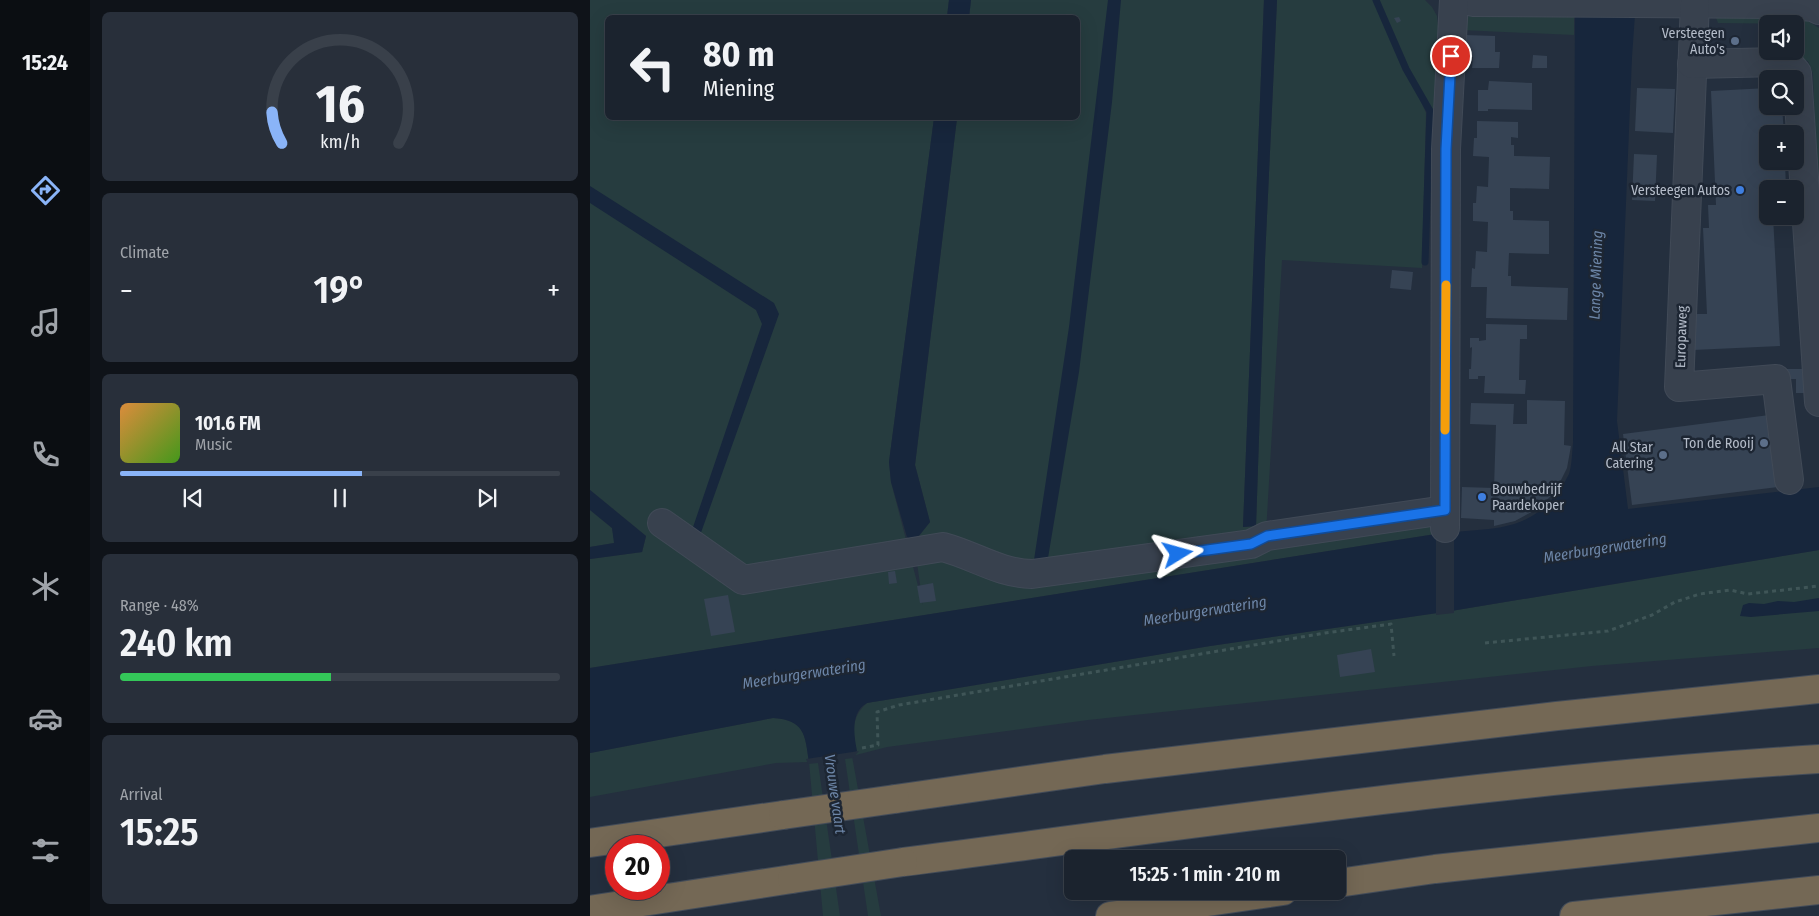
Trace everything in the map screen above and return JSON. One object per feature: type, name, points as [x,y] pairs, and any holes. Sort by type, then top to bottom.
[{"type":"highway","points":[[590,843],[1105,769],[1557,716],[1813,691]]},
{"type":"highway","points":[[590,910],[903,862],[1358,803],[1713,766],[1819,758]]},
{"type":"highway","points":[[1346,882],[1444,868],[1819,828]]},
{"type":"highway","points":[[1574,916],[1819,890]]},
{"type":"highway","points":[[1110,916],[1221,900]]},
{"type":"street","points":[[662,523],[743,580],[943,547],[962,552],[1001,570],[1016,574],[1032,574],[1251,544],[1267,536],[1445,519],[1446,149],[1454,0]]},
{"type":"street","points":[[1463,0],[1474,2],[1781,4],[1819,10]]},
{"type":"street","points":[[1695,3],[1692,75],[1780,62],[1791,66],[1797,73],[1819,402]]},
{"type":"street","name":"Europaweg","points":[[1692,75],[1679,387],[1776,379],[1789,480]]},
{"type":"path","points":[[1485,643],[1608,631],[1652,615],[1675,602],[1700,594],[1730,590],[1748,594],[1819,586]]},
{"type":"path","points":[[862,748],[878,745],[877,712],[899,705],[1324,633],[1391,624],[1394,656]]},
{"type":"green space","points":[[590,0],[949,0],[947,15],[605,15],[605,120],[934,120],[889,462],[891,482],[923,605],[914,542],[930,522],[915,465],[957,120],[1080,120],[1080,15],[969,15],[971,0],[1264,0],[1243,527],[1256,526],[1265,259],[1277,0],[1425,0],[1432,7],[1437,16],[1439,33],[1438,110],[1433,110],[1408,73],[1426,113],[1422,268],[1282,260],[1266,533],[1435,519],[1436,534],[590,668],[590,559],[642,552],[646,536],[590,490]]},
{"type":"green space","points":[[1473,13],[1574,17],[1574,35],[1461,30],[1464,19]]},
{"type":"green space","points":[[1715,15],[1759,16],[1759,24],[1718,23]]},
{"type":"green space","points":[[1804,20],[1819,28],[1819,231],[1813,74],[1808,61],[1804,60]]},
{"type":"green space","points":[[590,510],[612,528],[615,543],[590,547]]},
{"type":"green space","points":[[1819,550],[1819,648],[1592,666],[1088,720],[887,747],[852,756],[881,916],[865,916],[842,757],[856,751],[854,725],[858,714],[867,703],[1210,646],[1451,611]]},
{"type":"green space","points":[[773,718],[792,722],[802,730],[809,762],[776,763],[590,797],[590,753]]},
{"type":"green space","points":[[820,761],[843,916],[823,916],[809,762]]},
{"type":"water","points":[[949,0],[971,0],[969,15],[947,15]]},
{"type":"water","points":[[1108,0],[1121,0],[1112,102],[1079,372],[1048,558],[1034,560],[1069,327]]},
{"type":"water","points":[[1264,0],[1277,0],[1265,259],[1256,526],[1243,527]]},
{"type":"water","points":[[1575,0],[1636,0],[1617,421],[1628,509],[1819,487],[1819,550],[1451,611],[1210,646],[867,703],[858,712],[854,725],[857,751],[852,756],[809,762],[802,731],[792,722],[773,718],[590,753],[590,668],[1436,534],[1499,528],[1528,518],[1541,510],[1556,494],[1569,474],[1573,443]]},
{"type":"water","points":[[934,120],[957,120],[915,465],[930,522],[914,542],[907,537],[891,482],[889,462]]},
{"type":"water","points":[[590,186],[774,303],[779,314],[698,541],[690,536],[762,324],[756,310],[590,203]]},
{"type":"water","points":[[590,490],[646,536],[642,552],[590,559],[590,547],[614,543],[612,528],[590,510]]},
{"type":"water","points":[[1819,598],[1819,611],[1751,617],[1740,616],[1743,605],[1749,603],[1794,602]]},
{"type":"pier","points":[[1454,529],[1454,613],[1436,615],[1436,531]]},
{"type":"pier","points":[[859,751],[853,758],[845,759],[868,916],[840,916],[818,763],[808,764],[806,759]]},
{"type":"building","points":[[1399,17],[1401,21],[1397,23],[1394,18]]},
{"type":"building","points":[[1464,35],[1495,36],[1495,52],[1500,52],[1499,68],[1472,68],[1473,57],[1464,57]]},
{"type":"building","points":[[1533,55],[1547,56],[1547,68],[1532,68]]},
{"type":"building","points":[[1489,81],[1532,83],[1532,110],[1488,109],[1488,111],[1478,111],[1478,90],[1488,90]]},
{"type":"building","points":[[1637,88],[1675,89],[1673,133],[1635,131]]},
{"type":"building","points":[[1759,88],[1759,115],[1783,115],[1783,125],[1759,125],[1759,170],[1785,170],[1786,180],[1759,180],[1759,225],[1773,225],[1780,346],[1693,350],[1691,314],[1707,314],[1703,228],[1709,228],[1708,205],[1716,205],[1711,91]]},
{"type":"building","points":[[1477,121],[1518,122],[1518,138],[1511,137],[1511,145],[1514,145],[1514,156],[1550,157],[1549,189],[1510,188],[1510,211],[1513,211],[1513,220],[1549,221],[1549,254],[1509,253],[1508,276],[1511,276],[1511,286],[1568,288],[1567,320],[1486,318],[1487,287],[1471,287],[1472,268],[1475,269],[1476,251],[1487,252],[1488,222],[1473,221],[1473,203],[1476,203],[1477,186],[1488,187],[1489,157],[1473,156],[1474,138],[1477,138]]},
{"type":"building","points":[[1634,154],[1657,155],[1655,201],[1632,200]]},
{"type":"building","points":[[1392,270],[1413,272],[1411,290],[1390,288]]},
{"type":"building","points":[[1486,324],[1527,325],[1527,339],[1520,339],[1519,380],[1526,380],[1525,394],[1484,393],[1485,376],[1478,376],[1478,379],[1469,379],[1472,347],[1470,348],[1470,338],[1479,338],[1479,341],[1486,340]]},
{"type":"building","points":[[1782,369],[1802,369],[1805,393],[1796,393],[1796,379],[1782,379]]},
{"type":"building","points":[[1527,400],[1565,401],[1564,445],[1571,446],[1567,468],[1558,486],[1552,495],[1537,509],[1515,521],[1494,526],[1494,520],[1461,518],[1462,487],[1494,488],[1496,425],[1470,424],[1471,403],[1514,404],[1513,424],[1527,424]]},
{"type":"building","points":[[1777,414],[1786,486],[1632,505],[1623,434]]},
{"type":"building","points":[[895,571],[897,583],[889,584],[888,572]]},
{"type":"building","points":[[933,583],[936,601],[920,603],[917,586]]},
{"type":"building","points":[[728,595],[735,632],[711,636],[704,599]]},
{"type":"building","points":[[1371,649],[1375,672],[1340,677],[1337,655]]},
{"type":"waterway","points":[[1376,0],[1406,69],[1430,111],[1425,262]]},
{"type":"slow traffic","points":[[1445,430],[1446,285]]},
{"type":"place","name":"Versteegen Auto's","points":[[1735,41]]},
{"type":"place","name":"Versteegen Autos","points":[[1740,190]]},
{"type":"place","name":"Ton de Rooij","points":[[1764,443]]},
{"type":"place","name":"All Star Catering","points":[[1663,455]]},
{"type":"place","name":"Bouwbedrijf Paardekoper","points":[[1482,497]]},
{"type":"route","points":[[1178,554],[1251,544],[1267,536],[1445,510],[1446,149],[1451,56]]},
{"type":"water label","name":"Lange Miening","points":[[1596,275]]},
{"type":"water label","name":"Meerburgerwatering","points":[[1605,548]]},
{"type":"water label","name":"Meerburgerwatering","points":[[1205,611]]},
{"type":"water label","name":"Meerburgerwatering","points":[[804,674]]},
{"type":"water label","name":"Vrouwe vaart","points":[[835,794]]}]
